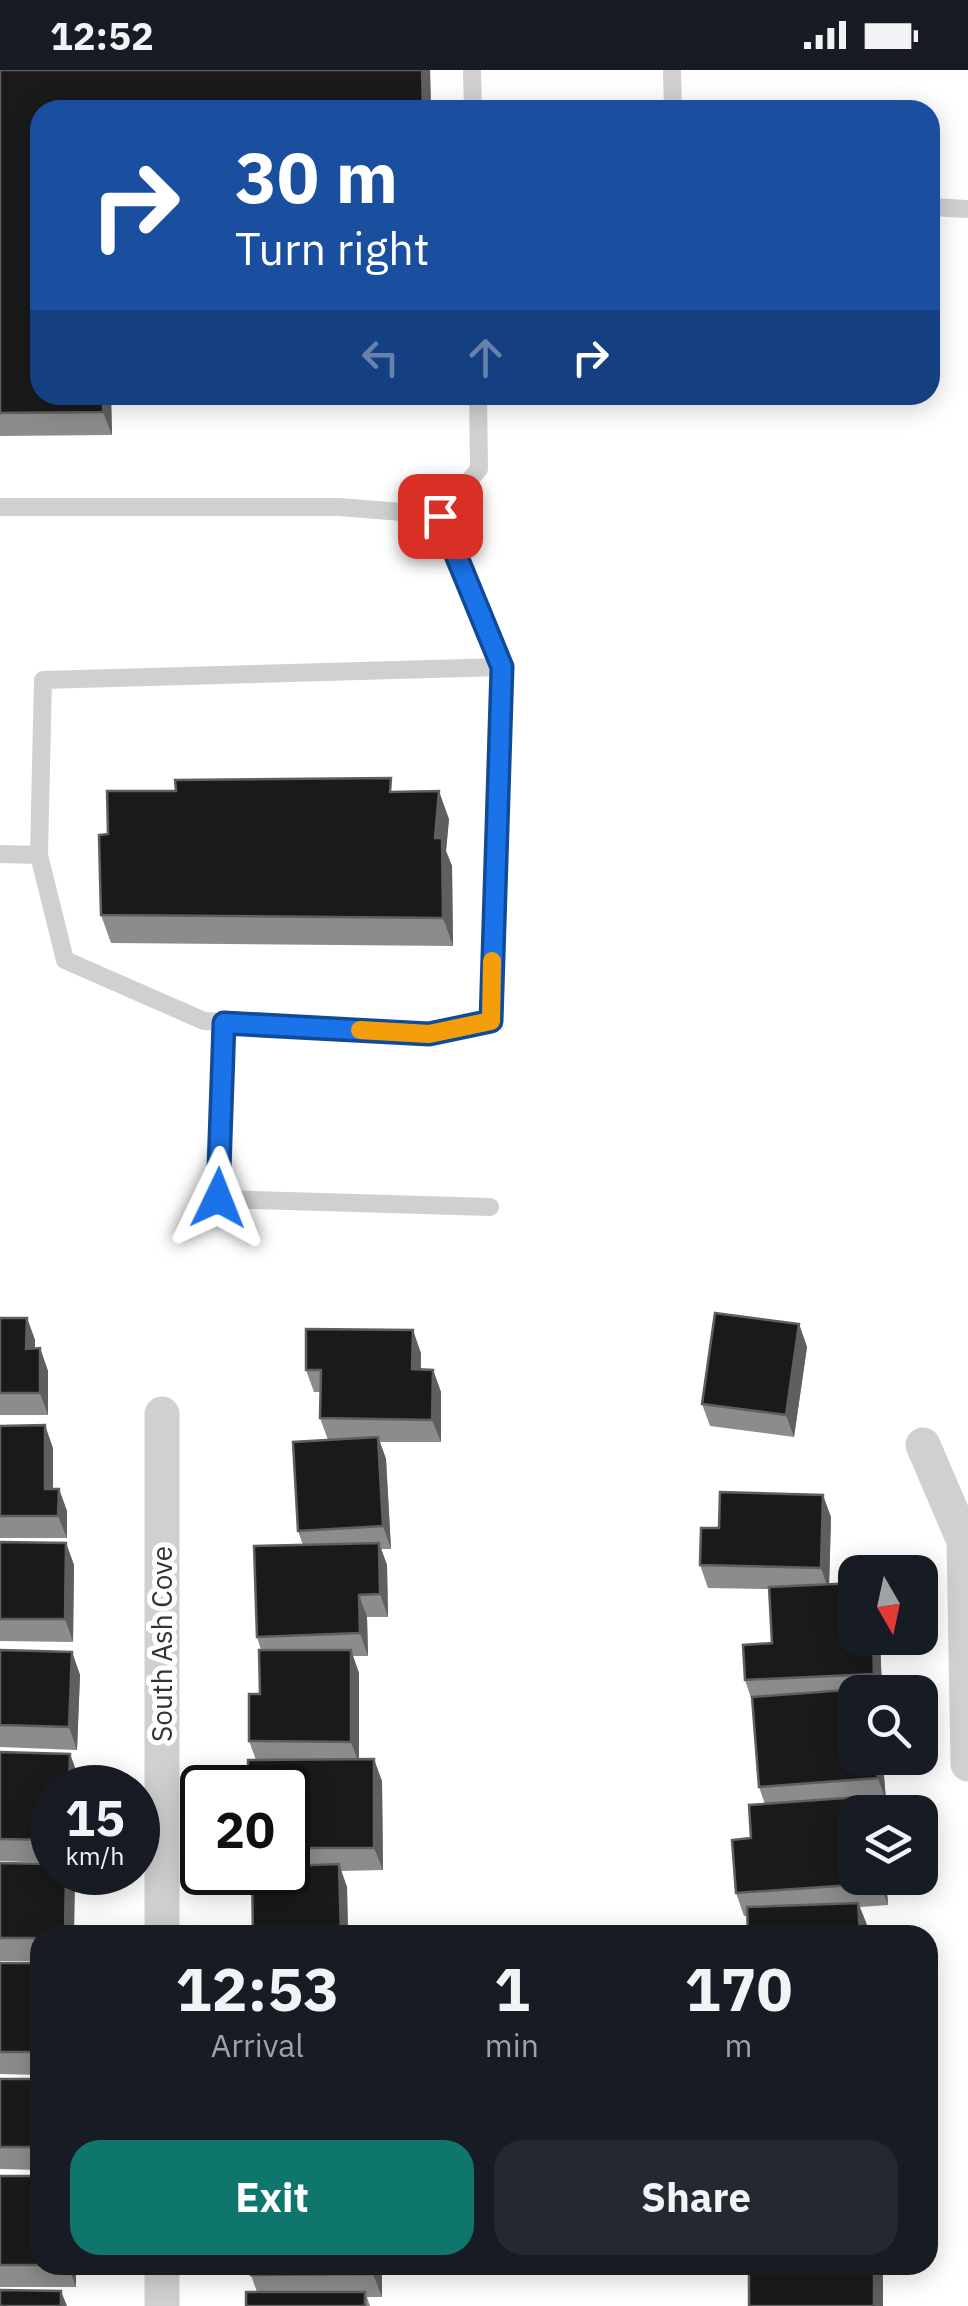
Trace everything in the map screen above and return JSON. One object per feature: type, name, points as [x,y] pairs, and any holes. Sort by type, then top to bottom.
[{"type":"street","name":"South Ash Cove","points":[[162,1414],[162,1925]]},
{"type":"street","points":[[923,1445],[964,1541],[968,1764]]},
{"type":"street","points":[[162,2275],[162,2306]]},
{"type":"lane","points":[[472,70],[472,100]]},
{"type":"lane","points":[[672,70],[673,100]]},
{"type":"lane","points":[[940,208],[968,208]]},
{"type":"lane","points":[[440,516],[479,469],[478,405]]},
{"type":"lane","points":[[0,508],[339,507],[440,516]]},
{"type":"lane","points":[[440,516],[502,667],[491,1021],[429,1034],[204,1022],[65,960],[39,854],[44,680],[502,667]]},
{"type":"lane","points":[[0,854],[39,854]]},
{"type":"lane","points":[[224,1023],[218,1198],[490,1207]]},
{"type":"building","points":[[0,70],[422,70],[423,100],[30,100],[30,405],[103,405],[103,412],[0,413]]},
{"type":"building","points":[[391,778],[390,792],[439,791],[435,838],[442,838],[443,918],[101,915],[99,835],[108,834],[107,791],[176,791],[175,780]]},
{"type":"building","points":[[715,1313],[799,1324],[786,1415],[702,1404]]},
{"type":"building","points":[[0,1318],[27,1318],[26,1349],[40,1348],[40,1393],[0,1393]]},
{"type":"building","points":[[306,1329],[413,1330],[412,1369],[433,1370],[432,1420],[320,1418],[321,1370],[306,1370]]},
{"type":"building","points":[[45,1425],[45,1489],[59,1489],[58,1516],[0,1516],[0,1426]]},
{"type":"building","points":[[378,1437],[383,1526],[298,1531],[293,1442]]},
{"type":"building","points":[[720,1492],[823,1495],[821,1568],[700,1565],[701,1528],[719,1528]]},
{"type":"building","points":[[0,1542],[66,1543],[65,1619],[0,1619]]},
{"type":"building","points":[[379,1543],[380,1594],[359,1595],[360,1633],[257,1637],[254,1546]]},
{"type":"building","points":[[838,1584],[838,1655],[873,1655],[874,1674],[745,1680],[743,1645],[772,1643],[769,1587]]},
{"type":"building","points":[[0,1650],[72,1652],[69,1727],[0,1725]]},
{"type":"building","points":[[259,1650],[351,1650],[351,1742],[249,1741],[249,1694],[260,1694]]},
{"type":"building","points":[[838,1691],[838,1775],[878,1778],[759,1787],[752,1697]]},
{"type":"building","points":[[0,1752],[70,1754],[70,1765],[30,1765],[30,1840],[0,1839]]},
{"type":"building","points":[[374,1759],[374,1848],[310,1848],[310,1765],[248,1765],[248,1760]]},
{"type":"building","points":[[838,1799],[838,1886],[736,1893],[732,1840],[751,1838],[749,1805]]},
{"type":"building","points":[[0,1863],[30,1864],[30,1895],[66,1895],[65,1925],[30,1925],[30,1938],[0,1938]]},
{"type":"building","points":[[339,1864],[341,1925],[253,1925],[252,1895],[310,1895],[310,1865]]},
{"type":"building","points":[[858,1903],[859,1925],[748,1925],[747,1907]]},
{"type":"building","points":[[0,1963],[30,1963],[30,2052],[0,2052]]},
{"type":"building","points":[[0,2079],[30,2079],[30,2147],[0,2147]]},
{"type":"building","points":[[0,2176],[30,2176],[30,2265],[0,2265]]},
{"type":"building","points":[[749,2275],[874,2275],[874,2306],[749,2306]]},
{"type":"building","points":[[0,2290],[61,2291],[61,2306],[0,2306]]},
{"type":"building","points":[[246,2292],[365,2292],[365,2306],[246,2306]]},
{"type":"slow traffic","points":[[360,1030],[429,1034],[491,1021],[492,961]]},
{"type":"route","points":[[218,1198],[224,1023],[429,1034],[491,1021],[502,667],[440,516]]}]
